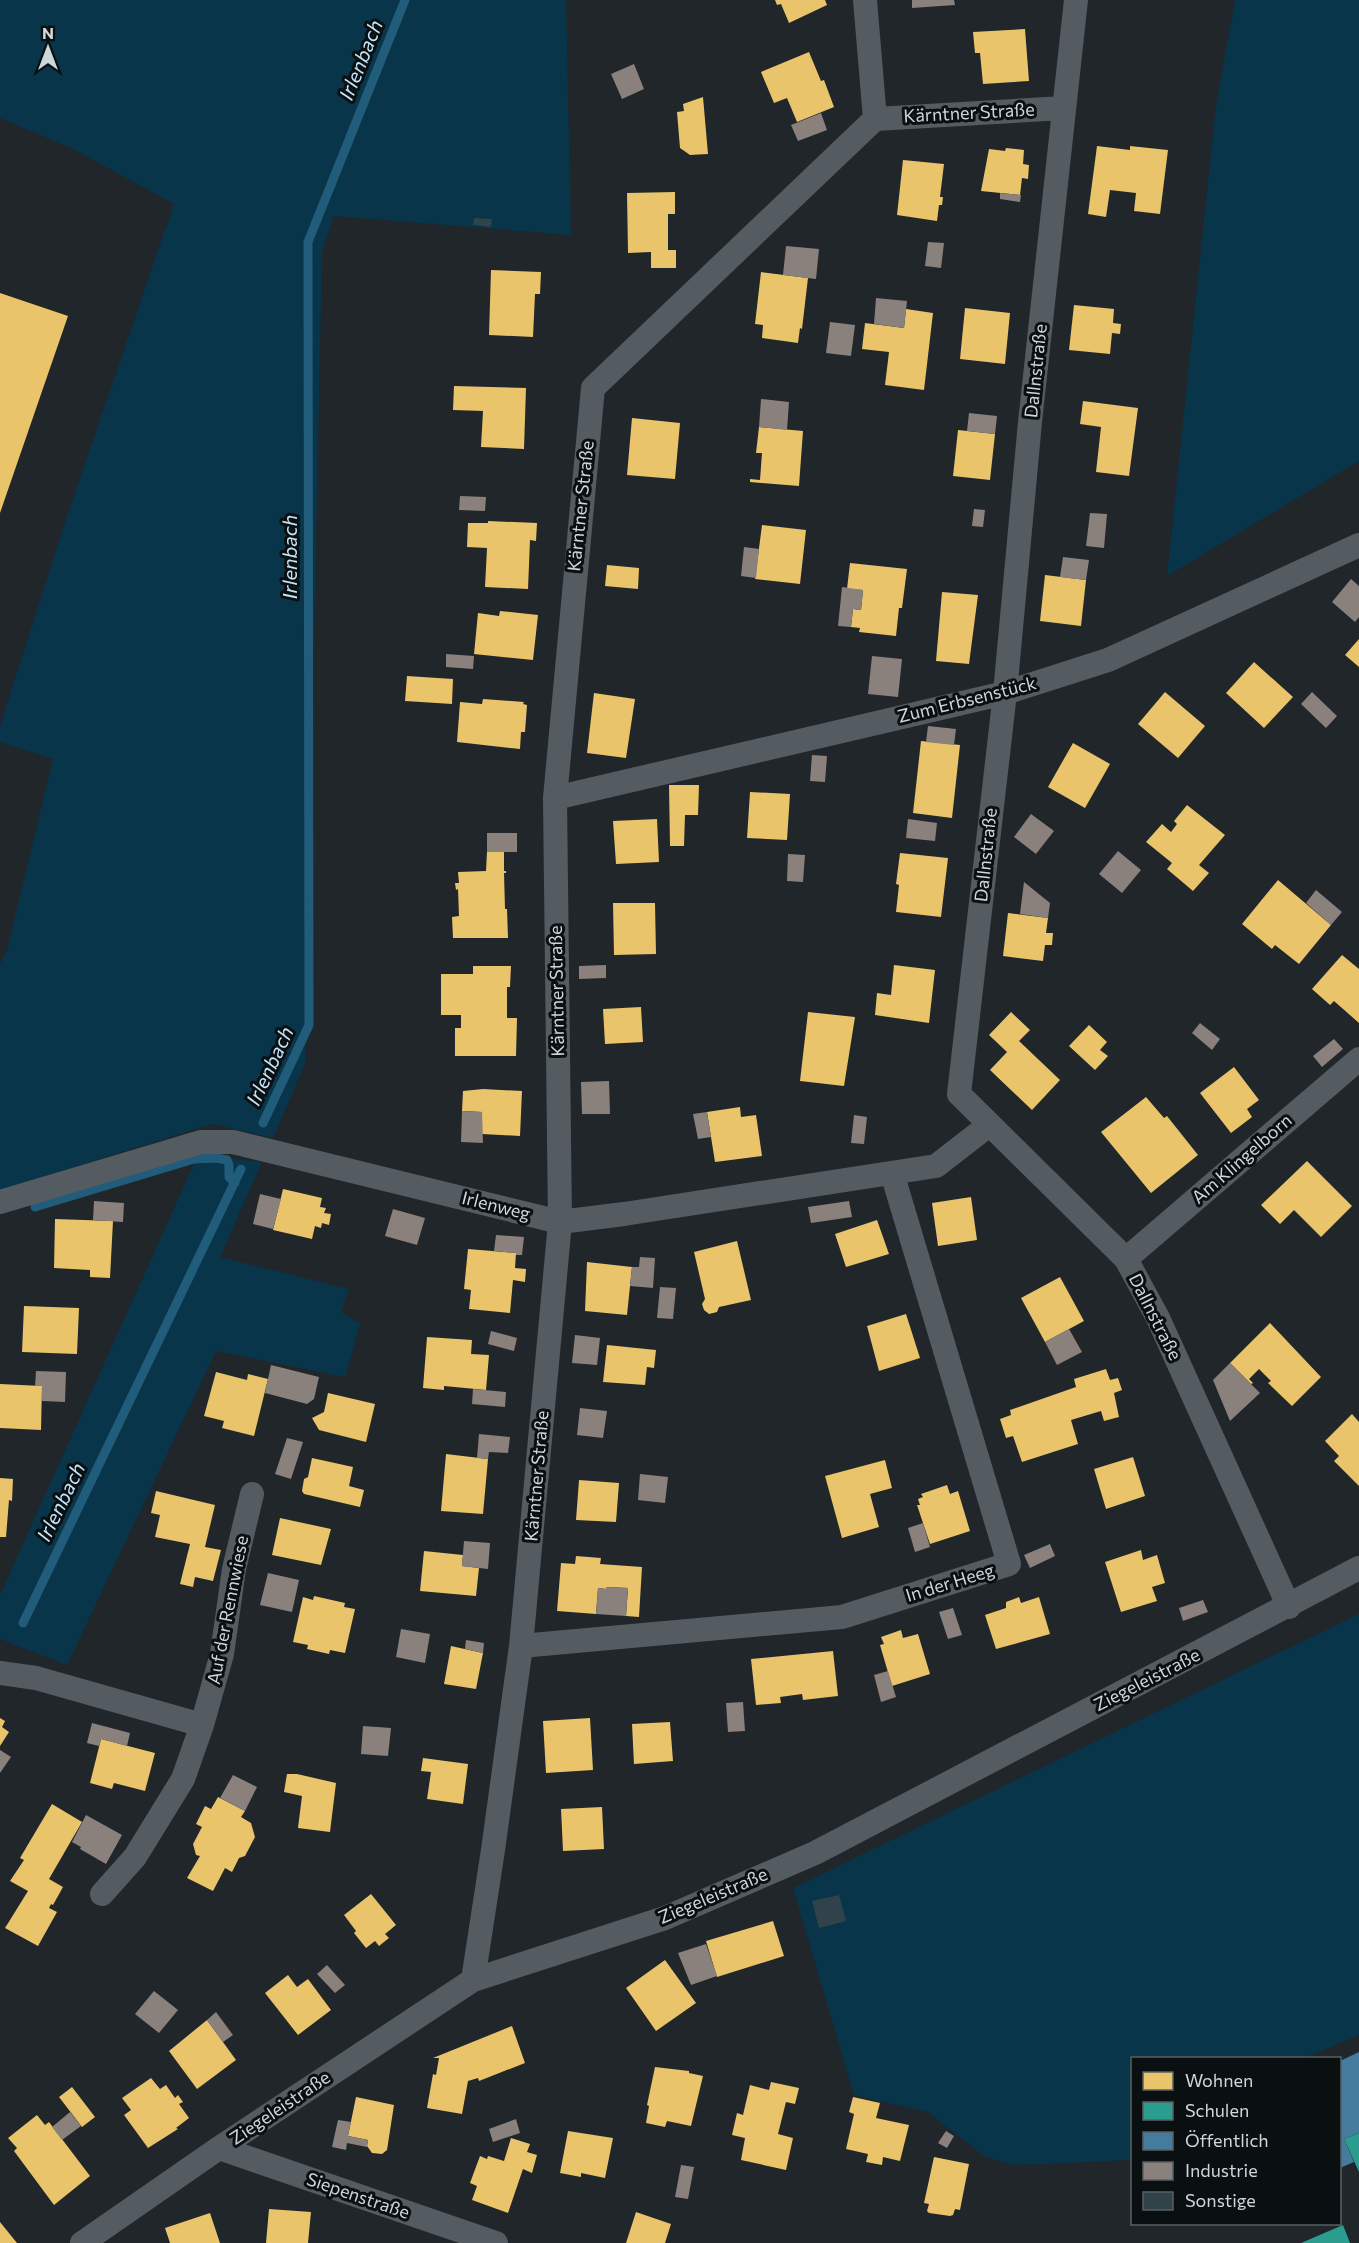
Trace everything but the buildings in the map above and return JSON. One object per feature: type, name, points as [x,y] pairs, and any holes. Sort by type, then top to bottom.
[{"type":"street","points":[[866,0],[874,119]]},
{"type":"street","name":"Dallnstraße","points":[[1076,0],[1005,693],[959,1094],[1126,1259],[1158,1318],[1288,1607]]},
{"type":"street","name":"Kärntner Straße","points":[[473,1980],[494,1850],[521,1647],[560,1222],[555,798],[593,388],[874,119],[1064,108]]},
{"type":"street","name":"Zum Erbsenstück","points":[[555,798],[1005,693],[1108,660],[1359,545]]},
{"type":"street","name":"Am Klingelborn","points":[[1126,1259],[1359,1059]]},
{"type":"street","name":"Irlenweg","points":[[0,1202],[201,1142],[233,1142],[560,1222],[936,1166],[989,1125]]},
{"type":"street","name":"In der Heeg","points":[[521,1647],[842,1617],[1009,1564],[892,1173]]},
{"type":"street","name":"Auf der Rennwiese","points":[[102,1894],[135,1857],[183,1779],[202,1725],[222,1654],[234,1569],[252,1494]]},
{"type":"street","name":"Ziegeleistraße","points":[[82,2243],[219,2148],[473,1980],[665,1917],[815,1853],[1359,1568]]},
{"type":"street","points":[[0,1673],[36,1678],[202,1725]]},
{"type":"street","name":"Siepenstraße","points":[[219,2148],[496,2243]]},
{"type":"shaded area","points":[[0,0],[566,0],[571,235],[334,216],[322,251],[305,1064],[273,1138],[212,1124],[0,1190],[0,964],[7,950],[53,759],[0,742],[0,726],[65,522],[174,204],[71,148],[0,118]]},
{"type":"shaded area","points":[[1235,0],[1359,0],[1359,461],[1167,576],[1216,105]]},
{"type":"shaded area","points":[[198,1155],[262,1162],[220,1257],[349,1289],[341,1312],[360,1324],[345,1377],[216,1351],[67,1665],[0,1639],[0,1595]]},
{"type":"shaded area","points":[[1359,1614],[1359,2035],[1307,2057],[1131,2057],[1131,2160],[1015,2165],[985,2157],[928,2112],[854,2095],[793,1888]]},
{"type":"waterway","name":"Irlenbach","points":[[263,1123],[309,1025],[308,242],[405,0]]},
{"type":"waterway","points":[[35,1207],[194,1159],[227,1160],[229,1177],[235,1183]]},
{"type":"waterway","name":"Irlenbach","points":[[23,1623],[241,1169]]}]
